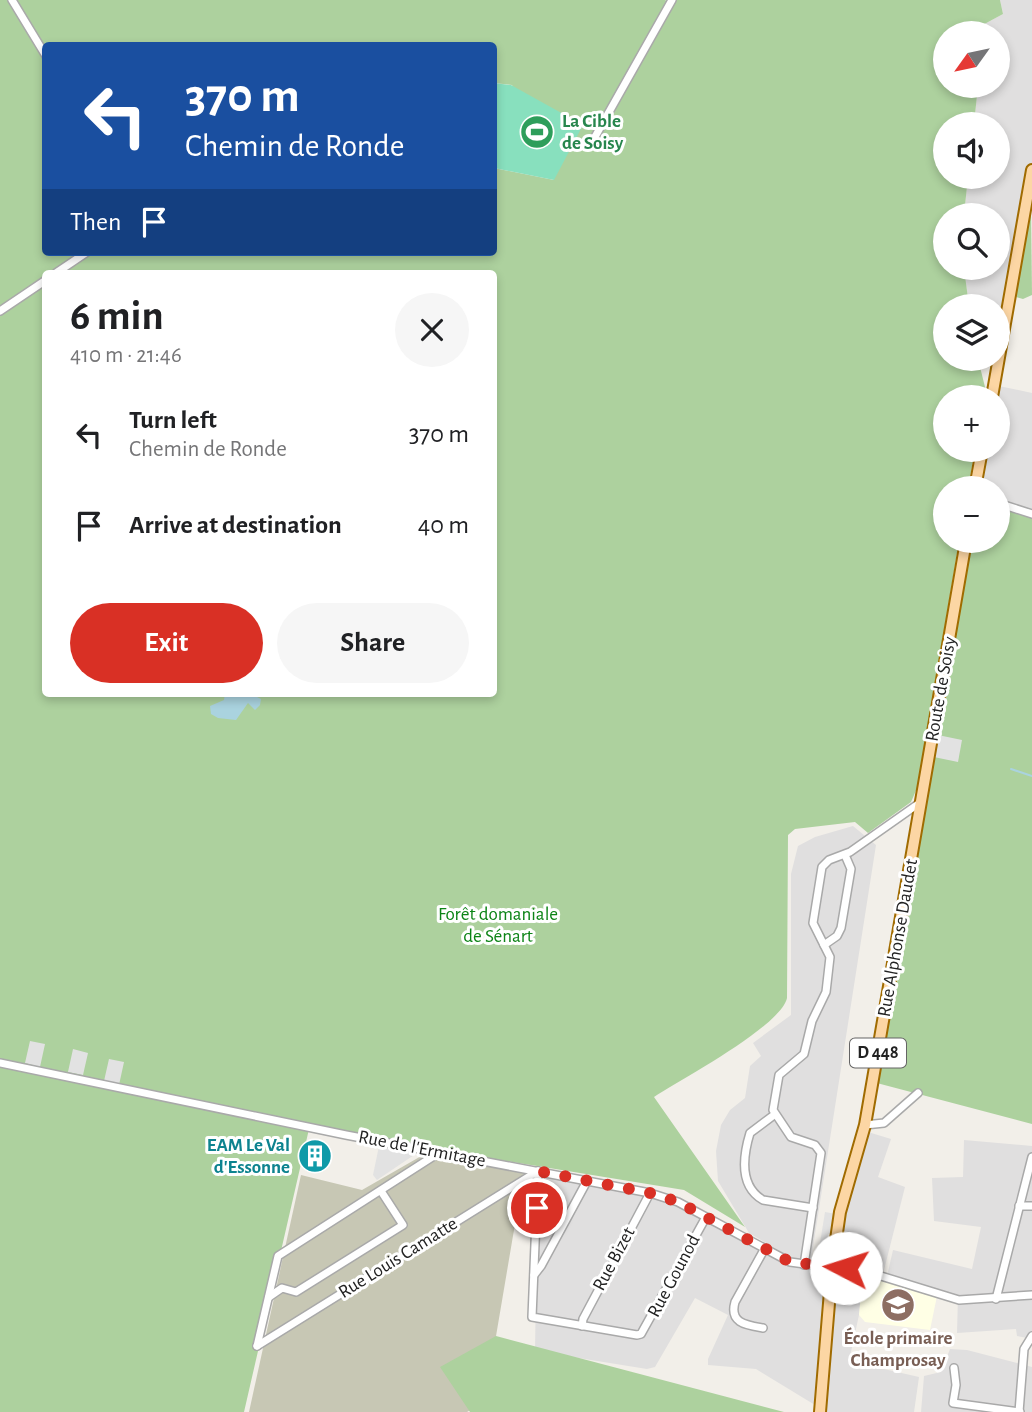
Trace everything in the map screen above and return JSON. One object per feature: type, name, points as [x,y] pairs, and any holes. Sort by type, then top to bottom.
[{"type":"main road","points":[[994,385],[1030,199],[1032,170]]},
{"type":"main road","name":"Route de Soisy","points":[[915,836],[964,553]]},
{"type":"main road","name":"Rue Alphonse Daudet","points":[[820,1412],[832,1267],[840,1212],[865,1125],[915,836]]},
{"type":"street","points":[[12,0],[42,49]]},
{"type":"street","points":[[591,144],[672,0]]},
{"type":"street","points":[[60,270],[81,256]]},
{"type":"street","points":[[0,311],[42,283]]},
{"type":"street","points":[[1010,507],[1032,514]]},
{"type":"street","points":[[804,1265],[821,1153],[815,1145],[791,1137],[774,1115],[773,1105],[779,1076],[804,1054],[812,1021],[824,998],[831,963],[813,923],[822,867],[829,860],[845,855],[921,802]]},
{"type":"street","points":[[824,944],[837,936],[841,928],[851,869],[845,855]]},
{"type":"street","name":"Rue de l'Ermitage","points":[[0,1063],[650,1193],[678,1202],[790,1262],[871,1273],[959,1300],[1032,1296]]},
{"type":"street","points":[[865,1125],[884,1122],[918,1093]]},
{"type":"street","points":[[774,1115],[750,1133],[744,1177],[763,1200],[813,1208]]},
{"type":"street","points":[[269,1297],[278,1256],[440,1152]]},
{"type":"street","points":[[996,1299],[1032,1157]]},
{"type":"street","points":[[538,1171],[532,1317],[582,1326]]},
{"type":"street","name":"Rue Louis Camatte","points":[[269,1297],[257,1346],[538,1171]]},
{"type":"street","points":[[534,1275],[587,1181]]},
{"type":"street","points":[[269,1297],[282,1287],[296,1292],[403,1225],[381,1191]]},
{"type":"street","name":"Rue Bizet","points":[[582,1326],[583,1319],[650,1193]]},
{"type":"street","points":[[1019,1206],[1032,1206]]},
{"type":"street","name":"Rue Gounod","points":[[582,1326],[641,1334],[706,1217]]},
{"type":"street","points":[[763,1328],[737,1321],[733,1310],[765,1248]]},
{"type":"street","points":[[954,1367],[956,1385],[953,1403],[1020,1412],[1024,1349],[1032,1336]]},
{"type":"shaded area","points":[[1000,0],[1032,0],[1032,197],[1023,197],[1010,268],[1010,203],[965,203],[967,189],[1010,189],[1010,112],[975,112],[977,98],[1010,98],[1010,21],[990,21],[1003,14]]},
{"type":"shaded area","points":[[966,280],[1008,280],[1005,294],[967,294]]},
{"type":"shaded area","points":[[1010,388],[1032,393],[1032,511],[1010,504],[1010,476],[982,476],[984,462],[1010,462]]},
{"type":"shaded area","points":[[933,734],[962,740],[958,762],[929,756]]},
{"type":"shaded area","points":[[853,826],[876,845],[811,1260],[792,1258],[749,1233],[718,1181],[716,1151],[721,1125],[730,1110],[745,1098],[750,1066],[761,1056],[753,1043],[791,1015],[791,874],[798,846],[815,837]]},
{"type":"shaded area","points":[[30,1041],[45,1044],[40,1067],[25,1063]]},
{"type":"shaded area","points":[[73,1049],[88,1053],[83,1075],[68,1072]]},
{"type":"shaded area","points":[[109,1059],[124,1062],[119,1085],[104,1081]]},
{"type":"shaded area","points":[[868,1132],[891,1139],[878,1177],[905,1187],[883,1274],[868,1276],[861,1294],[849,1361],[919,1377],[914,1412],[823,1412],[842,1223]]},
{"type":"shaded area","points":[[964,1140],[1032,1146],[1032,1339],[1017,1336],[1016,1329],[957,1333],[958,1296],[887,1276],[893,1250],[972,1269],[981,1227],[934,1221],[932,1178],[963,1177]]},
{"type":"shaded area","points":[[379,1146],[417,1153],[377,1180],[373,1175]]},
{"type":"shaded area","points":[[423,1155],[524,1171],[485,1401],[467,1412],[249,1412],[301,1175],[362,1190]]},
{"type":"shaded area","points":[[544,1176],[677,1205],[790,1266],[819,1272],[826,1279],[815,1405],[756,1369],[708,1365],[708,1359],[728,1315],[695,1298],[655,1367],[647,1369],[535,1351],[536,1286]]},
{"type":"shaded area","points":[[825,1212],[836,1214],[832,1234],[828,1234],[827,1240],[831,1242],[829,1254],[819,1249]]},
{"type":"shaded area","name":"École primaire Champrosay","points":[[868,1276],[937,1296],[930,1330],[865,1322],[859,1315],[861,1294]]},
{"type":"shaded area","points":[[950,1349],[967,1350],[1032,1367],[1032,1412],[921,1412],[924,1376],[941,1372]]},
{"type":"green space","name":"Forêt domaniale de Sénart","points":[[0,0],[665,0],[670,3],[672,0],[1000,0],[1003,14],[990,21],[933,21],[933,98],[977,98],[975,112],[933,112],[933,189],[967,189],[965,203],[933,203],[933,280],[966,280],[967,294],[933,294],[933,371],[981,371],[984,385],[933,385],[933,462],[973,462],[970,476],[933,476],[933,553],[957,553],[918,786],[911,802],[868,833],[855,822],[795,829],[788,835],[787,998],[781,1010],[750,1037],[654,1097],[745,1227],[684,1190],[309,1129],[244,1412],[0,1412]]},
{"type":"green space","name":"La Cible de Soisy","points":[[497,83],[511,85],[583,125],[554,180],[497,169]]},
{"type":"green space","points":[[1031,208],[1032,295],[1023,299],[1016,297]]},
{"type":"green space","points":[[1010,508],[1032,516],[1032,1124],[873,1082],[964,553],[1010,553]]},
{"type":"green space","points":[[496,1336],[784,1412],[470,1412],[440,1367]]},
{"type":"water","points":[[224,697],[261,699],[255,710],[248,703],[236,720],[218,718],[211,714],[210,706],[224,700]]},
{"type":"waterway","points":[[1011,769],[1032,776]]},
{"type":"place","name":"La Cible de Soisy","points":[[537,132]]},
{"type":"place","name":"EAM Le Val d'Essonne","points":[[315,1156]]},
{"type":"place","name":"École primaire Champrosay","points":[[898,1305]]},
{"type":"route","points":[[537,1208],[538,1171],[650,1193],[678,1202],[790,1262],[846,1268]]}]
